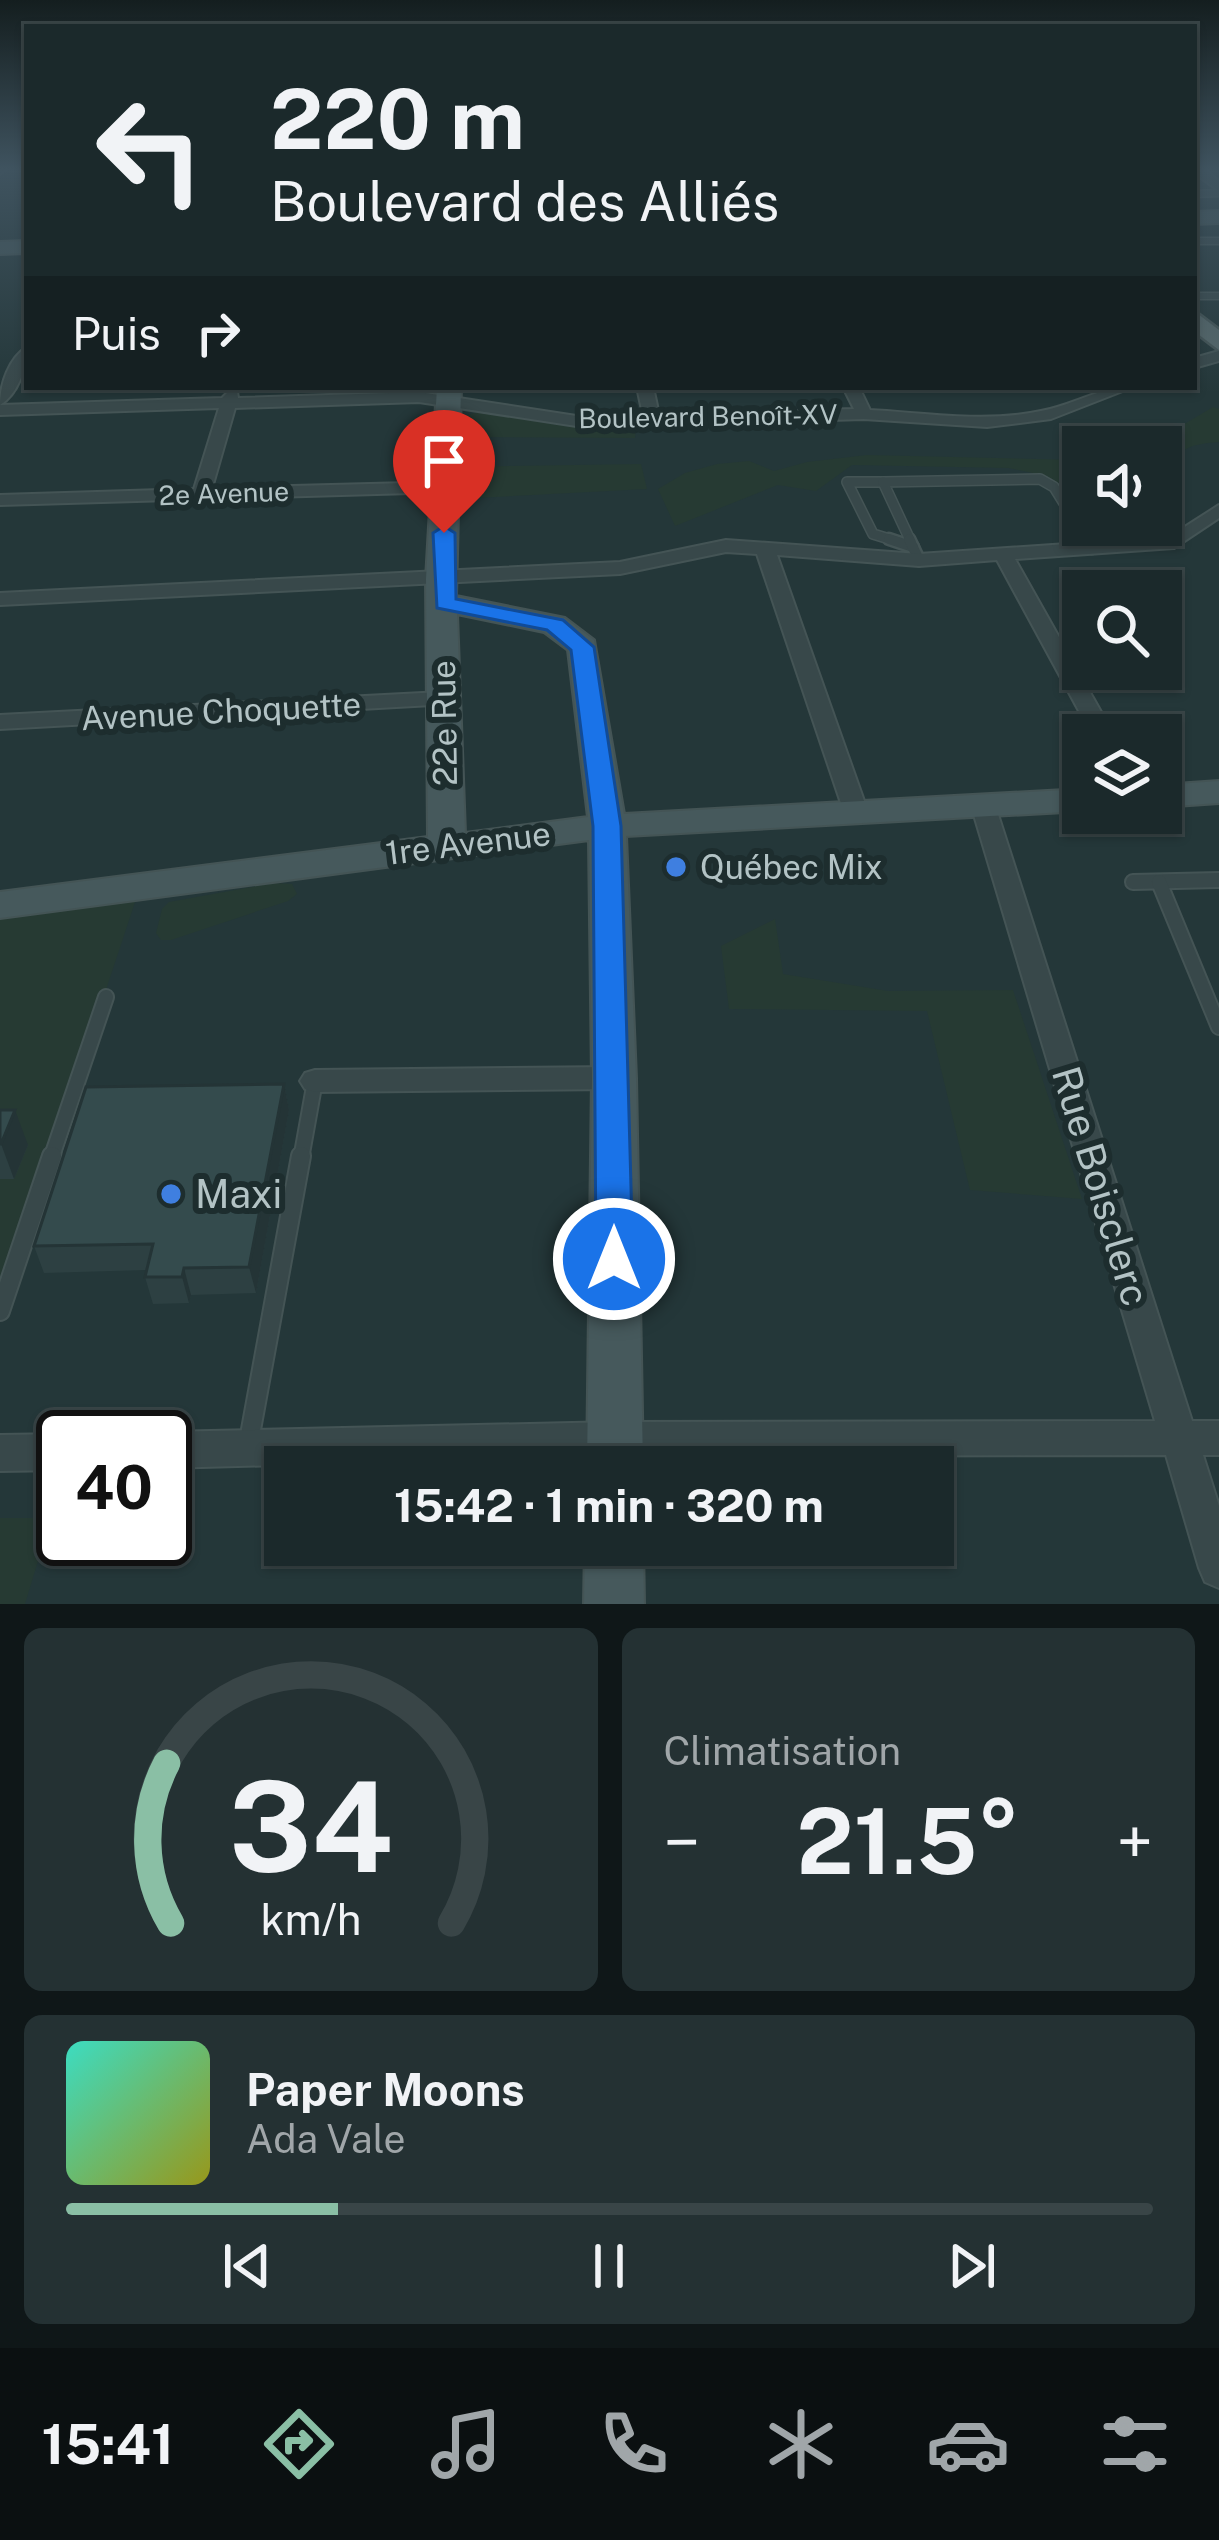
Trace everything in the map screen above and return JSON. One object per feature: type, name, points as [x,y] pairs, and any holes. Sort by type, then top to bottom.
[{"type":"main road","points":[[1197,321],[1219,343]]},
{"type":"street","points":[[0,400],[24,356]]},
{"type":"street","points":[[646,390],[652,421]]},
{"type":"street","points":[[853,390],[865,414]]},
{"type":"street","points":[[1069,390],[1080,404]]},
{"type":"street","name":"Boulevard Benoît-XV","points":[[0,410],[230,395],[449,394],[583,422],[865,414],[987,422],[1046,416],[1117,390]]},
{"type":"street","name":"22e Rue","points":[[447,844],[442,699],[449,394]]},
{"type":"street","points":[[201,495],[230,395]]},
{"type":"street","name":"2e Avenue","points":[[0,500],[447,487]]},
{"type":"street","points":[[1182,536],[1219,510]]},
{"type":"street","points":[[1182,541],[1219,538]]},
{"type":"street","points":[[0,599],[443,591],[620,568],[726,546],[1003,554],[1119,546]]},
{"type":"street","points":[[764,546],[857,815]]},
{"type":"street","points":[[1003,554],[1091,714]]},
{"type":"street","points":[[443,591],[554,625],[583,647],[607,826],[614,1078],[615,1446]]},
{"type":"street","name":"Avenue Choquette","points":[[0,722],[442,699]]},
{"type":"street","points":[[1182,795],[1219,792]]},
{"type":"street","name":"1re Avenue","points":[[0,905],[607,826],[1062,801]]},
{"type":"street","name":"Rue Boisclerc","points":[[983,805],[1219,1568]]},
{"type":"street","points":[[315,1081],[614,1078]]},
{"type":"street","points":[[919,1446],[1219,1438]]},
{"type":"street","points":[[192,1450],[264,1449]]},
{"type":"street","points":[[0,1454],[36,1453]]},
{"type":"street","points":[[614,1566],[614,1604]]},
{"type":"lane","points":[[916,553],[873,534],[848,482],[1040,479],[1054,487],[1092,548]]},
{"type":"lane","points":[[884,482],[916,553]]},
{"type":"lane","points":[[1133,882],[1219,880]]},
{"type":"lane","points":[[1159,882],[1219,1027]]},
{"type":"lane","points":[[0,1311],[106,997]]},
{"type":"lane","points":[[248,1449],[315,1081]]},
{"type":"green space","points":[[1213,407],[1219,409],[1219,442],[1182,453],[1181,426]]},
{"type":"green space","points":[[484,411],[552,424],[636,428],[635,438],[477,437],[462,457],[449,455],[457,424]]},
{"type":"green space","points":[[867,455],[1062,460],[1062,485],[1047,476],[1009,468],[852,465],[816,491],[778,485],[675,526],[658,489],[685,473],[717,464],[749,461],[774,471]]},
{"type":"green space","points":[[641,464],[647,489],[455,499],[453,467]]},
{"type":"green space","points":[[292,884],[297,894],[171,940],[161,940],[156,933],[162,909],[169,902]]},
{"type":"green space","points":[[139,890],[0,1311],[0,905]]},
{"type":"green space","points":[[775,919],[783,974],[888,991],[1013,990],[1082,1199],[970,1190],[927,1011],[729,1009],[721,946]]},
{"type":"green space","points":[[0,1518],[36,1518],[36,1566],[25,1604],[0,1604]]},
{"type":"building","name":"Maxi","points":[[284,1084],[249,1267],[184,1268],[182,1277],[145,1277],[153,1244],[34,1246],[86,1087]]},
{"type":"building","points":[[0,1110],[15,1110],[1,1144],[0,1144]]},
{"type":"place","name":"Québec Mix","points":[[676,867]]},
{"type":"place","name":"Maxi","points":[[171,1194]]},
{"type":"route","points":[[444,533],[441,579],[445,603],[554,625],[583,647],[607,826],[614,1259]]}]
